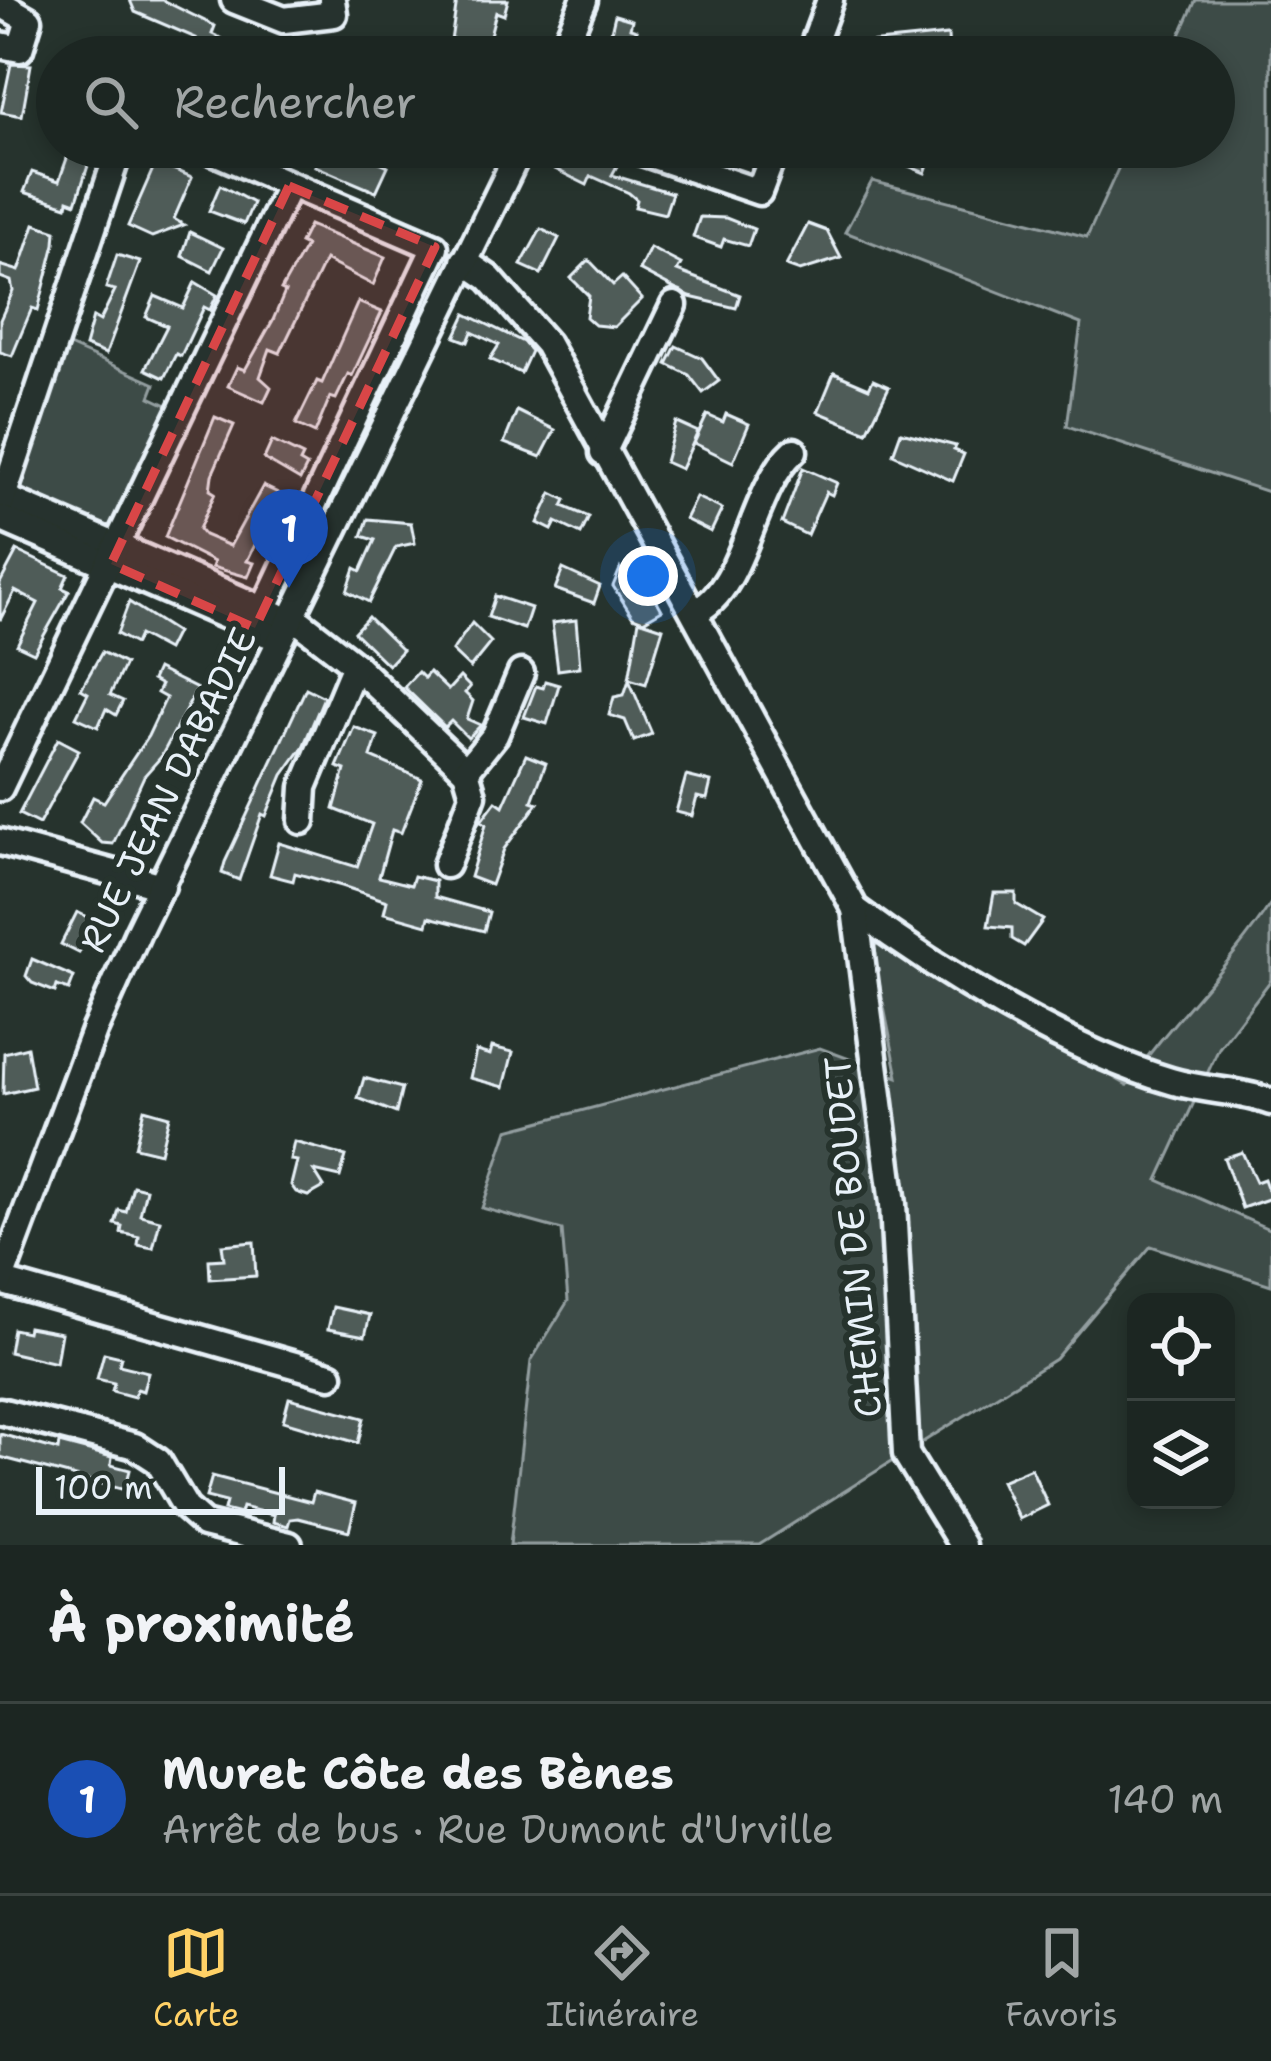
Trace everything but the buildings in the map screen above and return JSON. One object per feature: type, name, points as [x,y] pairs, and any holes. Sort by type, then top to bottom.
[{"type":"street","points":[[234,0],[284,20],[334,14],[332,0]]},
{"type":"street","points":[[569,36],[584,0]]},
{"type":"street","points":[[817,36],[830,0]]},
{"type":"street","points":[[0,45],[20,49],[29,20],[1,5]]},
{"type":"street","points":[[112,168],[11,431],[1,507],[259,619],[288,626],[355,665],[466,771],[473,795],[446,865]]},
{"type":"street","points":[[249,168],[435,247],[259,619]]},
{"type":"street","name":"RUE JEAN DABADIE","points":[[0,1281],[94,1031],[510,168]]},
{"type":"street","points":[[687,168],[759,193],[768,168]]},
{"type":"street","points":[[0,788],[289,186]]},
{"type":"street","points":[[464,261],[489,278],[548,344],[603,453],[856,909],[906,946],[1103,1056],[1173,1082],[1271,1102]]},
{"type":"street","points":[[603,453],[674,305]]},
{"type":"street","points":[[695,612],[718,596],[774,475],[794,451]]},
{"type":"street","points":[[302,821],[304,787],[355,665]]},
{"type":"street","points":[[466,771],[495,735],[521,673]]},
{"type":"street","points":[[0,842],[162,886]]},
{"type":"street","name":"CHEMIN DE BOUDET","points":[[856,909],[893,1204],[906,1454],[962,1545]]},
{"type":"street","points":[[0,1281],[330,1375]]},
{"type":"street","points":[[0,1411],[135,1446],[158,1461],[186,1508],[204,1524],[289,1545]]},
{"type":"highlighted area","points":[[289,186],[435,247],[255,628],[111,564]]},
{"type":"shaded area","points":[[1196,0],[1271,0],[1271,493],[1067,426],[1081,324],[845,232],[872,181],[1087,237],[1118,168],[1235,168],[1235,36],[1180,36]]},
{"type":"shaded area","points":[[67,345],[155,384],[150,397],[171,407],[116,523],[106,527],[94,528],[59,515],[26,498],[21,485]]},
{"type":"shaded area","points":[[1271,903],[1271,980],[1219,1048],[1158,1180],[1271,1230],[1271,1285],[1151,1246],[1055,1359],[759,1545],[510,1545],[531,1361],[568,1301],[562,1230],[482,1208],[508,1130],[820,1048],[898,1077],[870,937],[1127,1085]]},
{"type":"place","name":"Muret Côte des Bènes","points":[[289,588]]}]
